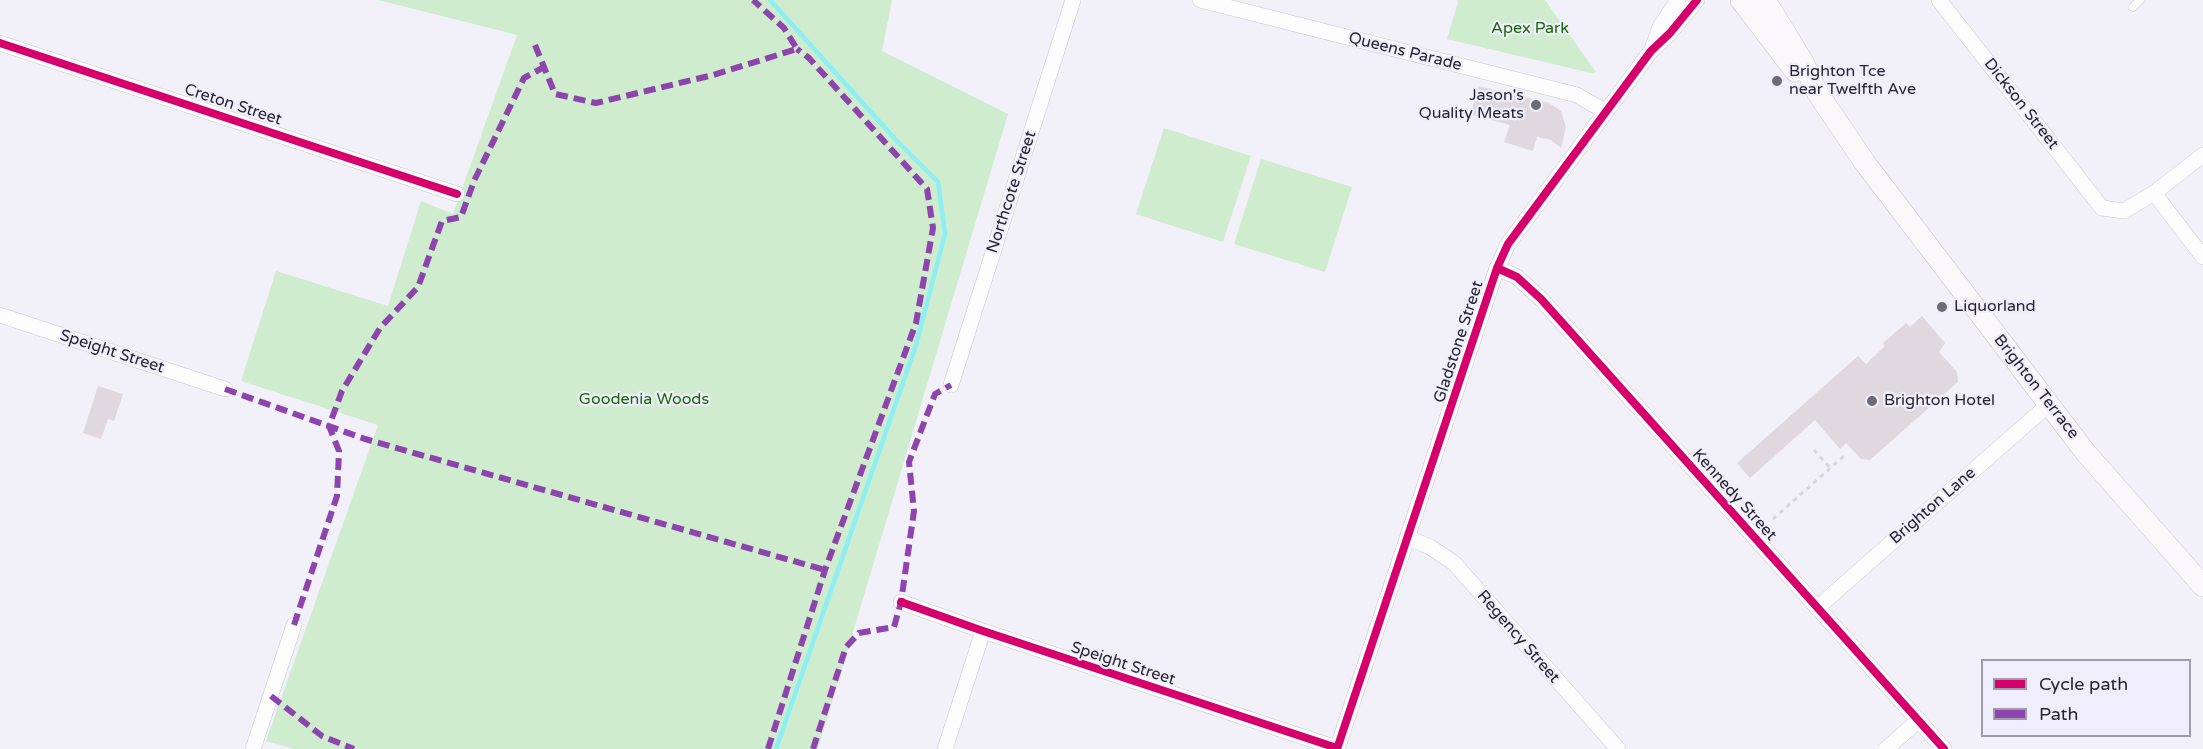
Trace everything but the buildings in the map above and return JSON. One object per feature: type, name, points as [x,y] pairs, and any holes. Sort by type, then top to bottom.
[{"type":"main road","name":"Brighton Terrace","points":[[1741,0],[1793,69],[1817,92]]},
{"type":"main road","name":"Brighton Terrace","points":[[1765,0],[1803,62],[1817,92],[1871,171],[2086,453],[2203,586]]},
{"type":"street","name":"Northcote Street","points":[[951,385],[1073,0]]},
{"type":"street","name":"Queens Parade","points":[[1200,0],[1577,95],[1606,112]]},
{"type":"street","name":"Gladstone Street","points":[[1651,51],[1660,27],[1678,0]]},
{"type":"street","name":"Gladstone Street","points":[[1338,746],[1497,268],[1508,244],[1651,51],[1671,33],[1697,0]]},
{"type":"street","name":"Dickson Street","points":[[1939,0],[2102,208],[2124,212],[2154,193]]},
{"type":"street","name":"Creton Street","points":[[0,43],[458,194]]},
{"type":"street","points":[[2203,155],[2154,193],[2203,257]]},
{"type":"street","name":"Kennedy Street","points":[[1497,268],[1524,282],[1541,299],[1944,749]]},
{"type":"street","name":"Speight Street","points":[[0,315],[225,389]]},
{"type":"street","name":"Brighton Lane","points":[[1817,608],[2048,405]]},
{"type":"street","name":"Regency Street","points":[[1409,538],[1430,547],[1454,563],[1618,749]]},
{"type":"street","name":"Speight Street","points":[[901,602],[982,631],[1338,746],[1354,749]]},
{"type":"street","points":[[253,749],[294,625]]},
{"type":"street","points":[[945,749],[982,631]]},
{"type":"street","points":[[1886,749],[1918,720]]},
{"type":"lane","points":[[2133,7],[2140,0]]},
{"type":"path","points":[[1814,450],[1830,468]]},
{"type":"path","points":[[1773,519],[1844,456]]},
{"type":"green space","name":"Goodenia Woods","points":[[378,0],[892,0],[882,51],[1008,114],[818,749],[294,749],[266,741],[378,425],[241,381],[276,271],[388,306],[421,201],[453,214],[517,35]]},
{"type":"green space","name":"Apex Park","points":[[1457,0],[1545,0],[1596,72],[1591,73],[1447,39]]},
{"type":"green space","points":[[1164,128],[1251,156],[1223,242],[1136,214]]},
{"type":"green space","points":[[1261,159],[1352,187],[1325,272],[1234,244]]},
{"type":"waterway","points":[[770,0],[897,141],[938,182],[945,234],[916,345],[776,749]]},
{"type":"marked path","points":[[535,45],[555,94],[596,103],[713,75],[797,49],[784,28],[753,0]]},
{"type":"marked path","points":[[768,749],[825,570],[916,323],[933,228],[927,189],[809,58],[797,49]]},
{"type":"marked path","points":[[294,625],[337,496],[339,451],[329,426],[342,391],[380,328],[418,287],[442,221],[461,217],[474,181],[524,78],[544,67]]},
{"type":"marked path","points":[[813,749],[846,647],[859,633],[894,627],[901,602],[914,511],[909,462],[935,394],[951,385]]},
{"type":"marked path","points":[[225,389],[365,439],[825,570]]},
{"type":"marked path","points":[[271,696],[322,736],[354,749]]},
{"type":"cycle path","points":[[1337,749],[1497,268],[1508,244],[1651,51],[1670,33],[1697,0]]},
{"type":"cycle path","points":[[0,43],[457,194]]},
{"type":"cycle path","points":[[1497,268],[1517,277],[1541,299],[1944,749]]},
{"type":"cycle path","points":[[901,602],[1337,748]]},
{"type":"place","name":"Brighton Tce near Twelfth Ave","points":[[1777,81]]},
{"type":"place","name":"Jason's Quality Meats","points":[[1536,105]]},
{"type":"place","name":"Liquorland","points":[[1942,307]]},
{"type":"place","name":"Brighton Hotel","points":[[1872,401]]}]
